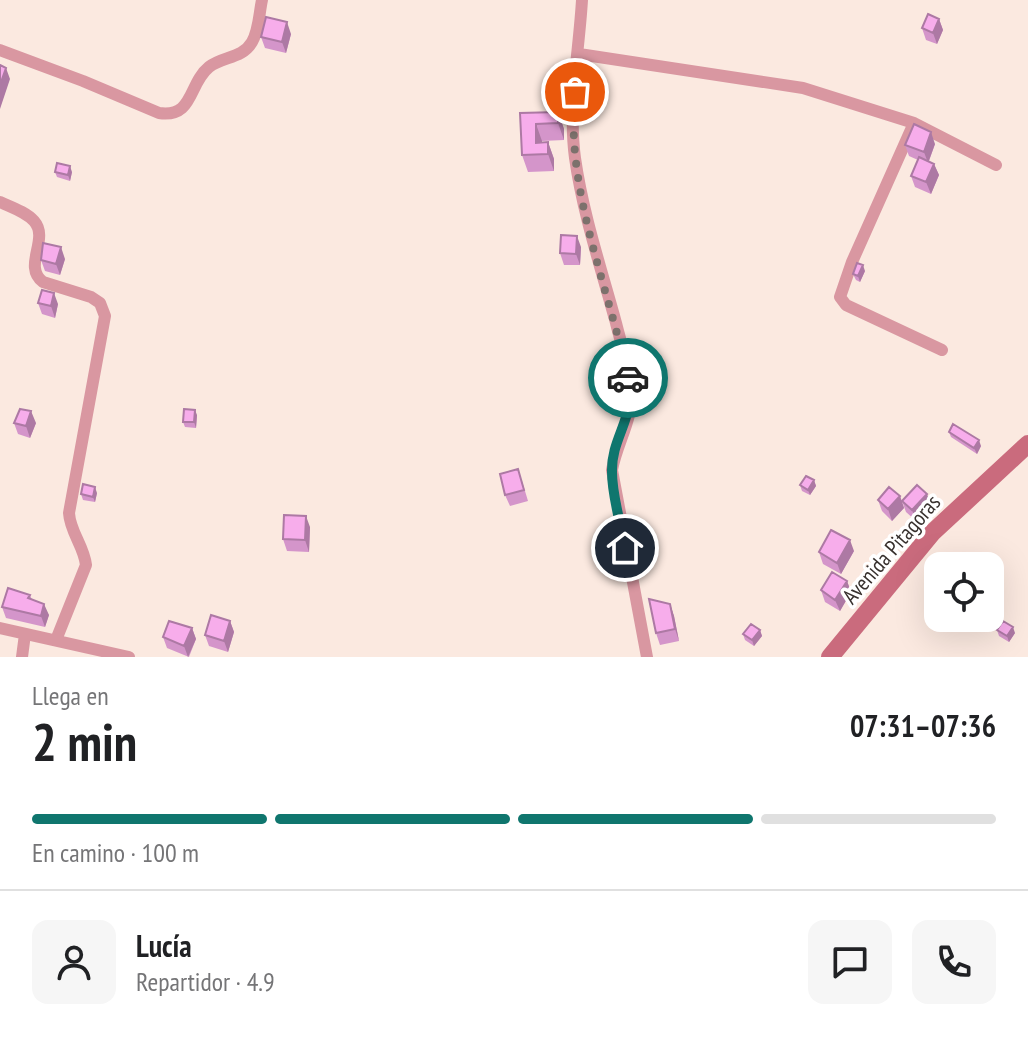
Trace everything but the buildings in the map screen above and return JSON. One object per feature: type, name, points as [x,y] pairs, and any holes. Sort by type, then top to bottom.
[{"type":"main road","name":"Avenida Pitagoras","points":[[830,657],[932,533],[1028,444]]},
{"type":"street","points":[[0,50],[170,115],[184,107],[210,67],[237,56],[250,45],[262,0]]},
{"type":"street","points":[[582,0],[573,111],[575,154],[581,198],[620,338],[631,392],[631,405],[615,450],[612,470],[647,657]]},
{"type":"street","points":[[579,54],[803,88],[914,123],[996,165]]},
{"type":"street","points":[[914,123],[852,262],[840,297],[846,305],[942,350]]},
{"type":"street","points":[[0,202],[38,224],[34,270],[37,278],[91,297],[100,303],[105,316],[69,513],[72,529],[85,554],[86,565],[56,640]]},
{"type":"street","points":[[0,628],[129,657]]},
{"type":"street","points":[[22,657],[25,634]]},
{"type":"way so far","points":[[575,92],[575,154],[581,198],[628,378]]},
{"type":"route","points":[[625,548],[612,470],[615,450],[631,405],[628,378]]}]
